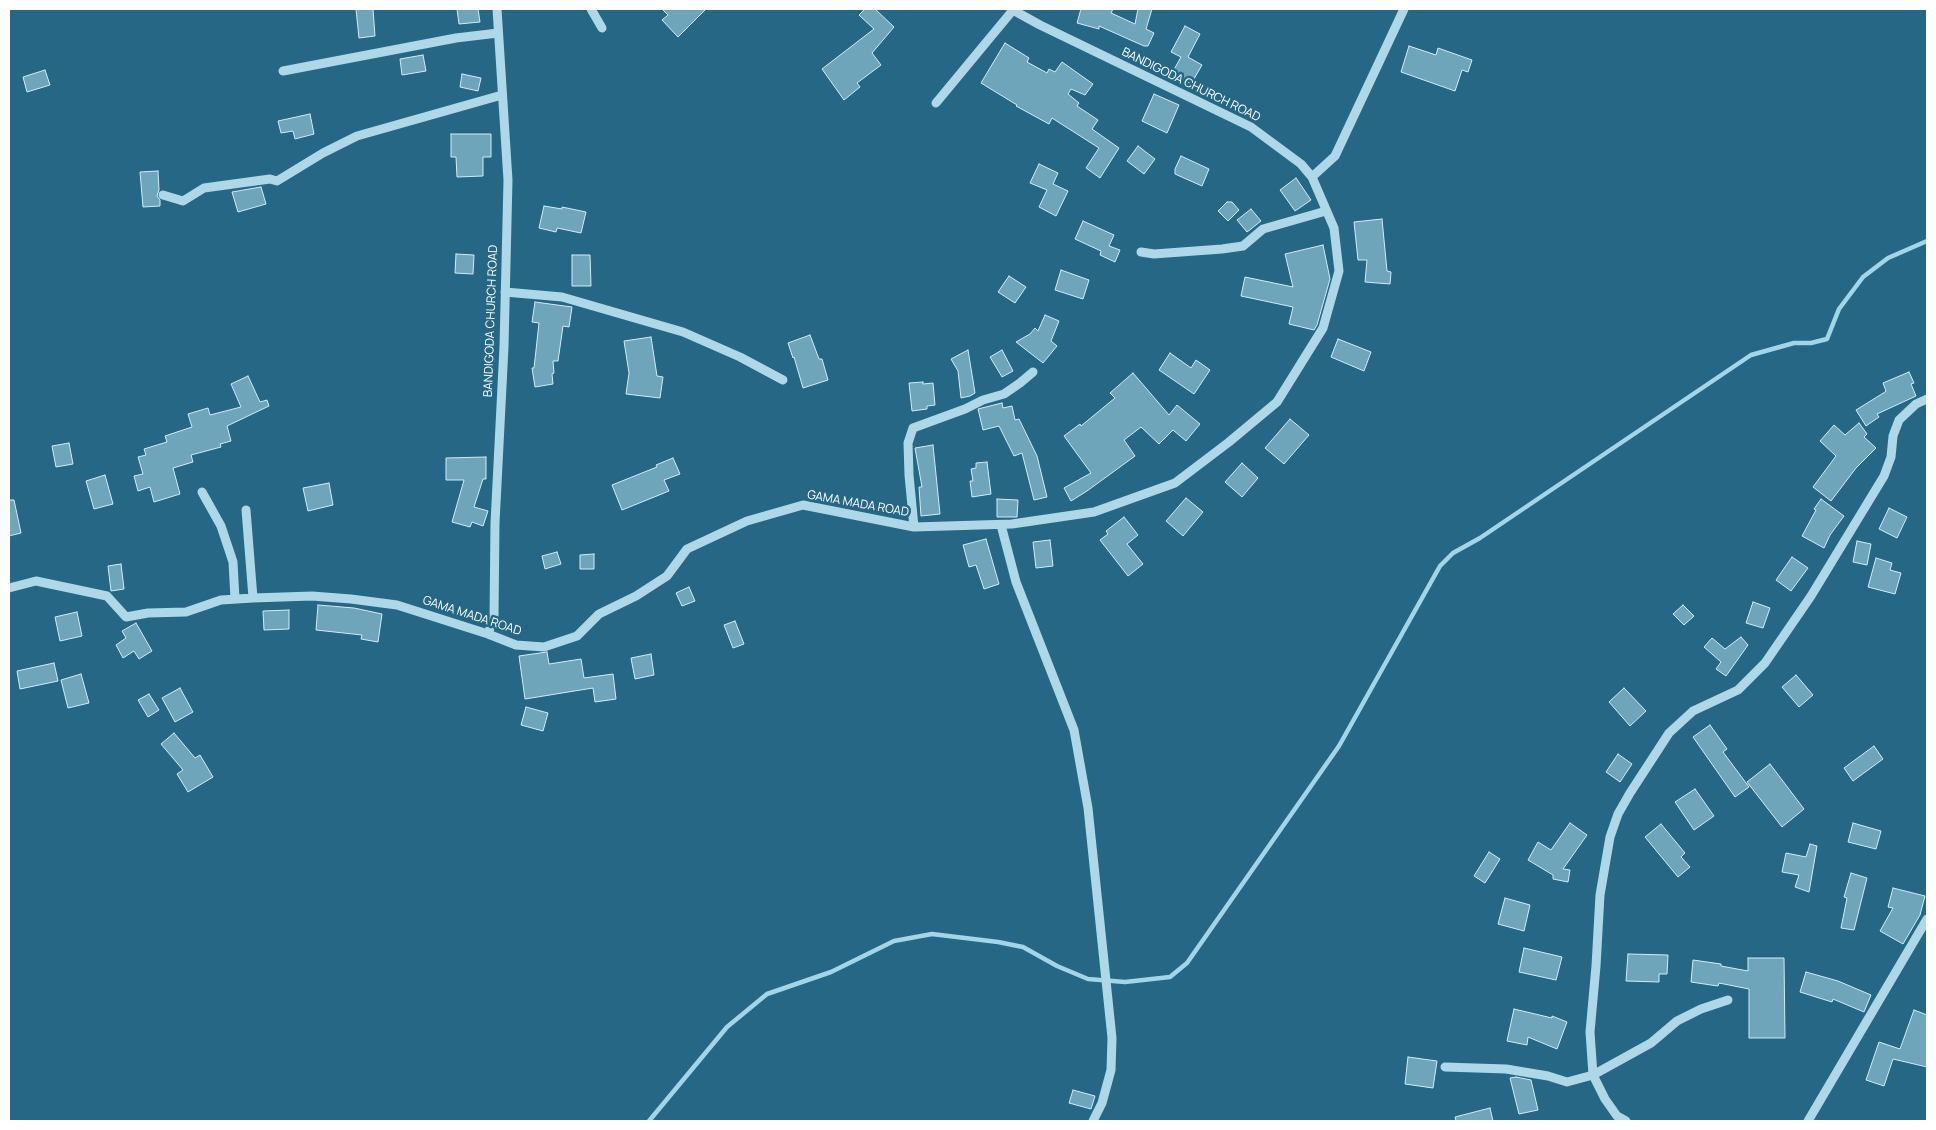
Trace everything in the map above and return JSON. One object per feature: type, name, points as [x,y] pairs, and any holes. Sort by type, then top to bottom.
[{"type":"street","name":"BANDIGODA CHURCH ROAD","points":[[488,634],[494,617],[495,522],[508,180],[497,9]]},
{"type":"street","points":[[591,9],[602,28]]},
{"type":"street","name":"BANDIGODA CHURCH ROAD","points":[[1012,9],[1040,25],[1251,127],[1301,164],[1312,177]]},
{"type":"street","points":[[936,102],[1012,9]]},
{"type":"street","points":[[1312,177],[1336,156],[1404,9]]},
{"type":"street","points":[[283,71],[456,38],[498,33]]},
{"type":"street","points":[[163,195],[183,200],[204,188],[270,179],[277,181],[357,136],[502,95]]},
{"type":"street","name":"GAMA MADA ROAD","points":[[9,588],[36,581],[107,596],[126,616],[148,613],[186,612],[221,600],[253,598],[312,596],[397,605],[488,634],[516,645],[544,647],[576,636],[600,614],[636,596],[667,576],[687,549],[747,522],[803,505],[914,527],[1001,525],[1094,512],[1175,483],[1277,402],[1323,328],[1339,271],[1334,228],[1312,177]]},
{"type":"street","points":[[1142,252],[1154,254],[1243,246],[1263,229],[1326,211]]},
{"type":"street","points":[[505,292],[562,297],[683,332],[740,357],[783,380]]},
{"type":"street","points":[[914,527],[908,443],[912,428],[965,409],[983,400],[1004,394],[1020,384],[1033,372]]},
{"type":"street","points":[[1626,1121],[1617,1116],[1593,1075],[1590,1032],[1600,895],[1610,837],[1618,814],[1668,732],[1693,711],[1738,690],[1765,663],[1810,596],[1884,476],[1892,457],[1893,436],[1900,420],[1916,404],[1927,399]]},
{"type":"street","points":[[202,492],[221,526],[230,553],[234,572],[234,599]]},
{"type":"street","points":[[246,510],[253,598]]},
{"type":"street","points":[[1001,525],[1016,582],[1074,730],[1088,808],[1112,1038],[1111,1070],[1102,1103],[1093,1121]]},
{"type":"street","points":[[1808,1121],[1927,919]]},
{"type":"street","points":[[1445,1067],[1506,1069],[1548,1076],[1568,1082],[1593,1075],[1651,1043],[1677,1021],[1701,1009],[1728,1000]]},
{"type":"building","points":[[356,9],[373,9],[375,36],[359,38]]},
{"type":"building","points":[[457,9],[478,9],[480,22],[459,24]]},
{"type":"building","points":[[662,9],[706,9],[678,37],[662,20],[668,15]]},
{"type":"building","points":[[865,9],[875,9],[894,27],[872,53],[881,65],[857,83],[860,87],[844,100],[822,69],[874,29],[859,15]]},
{"type":"building","points":[[1081,9],[1113,9],[1111,13],[1135,24],[1138,9],[1152,9],[1146,29],[1154,33],[1148,46],[1144,46],[1099,26],[1099,29],[1077,23]]},
{"type":"building","points":[[1185,26],[1200,34],[1188,57],[1202,65],[1191,84],[1172,73],[1181,57],[1171,52]]},
{"type":"building","points":[[1005,43],[1029,58],[1027,62],[1047,73],[1049,69],[1055,72],[1062,62],[1093,84],[1085,95],[1071,89],[1068,94],[1079,103],[1077,106],[1098,120],[1092,129],[1119,148],[1100,178],[1086,168],[1099,148],[1052,118],[1049,124],[1016,106],[981,83]]},
{"type":"building","points":[[1409,46],[1436,55],[1438,48],[1472,60],[1468,72],[1462,70],[1455,91],[1401,72]]},
{"type":"building","points":[[423,55],[426,71],[402,75],[400,59]]},
{"type":"building","points":[[45,70],[50,85],[27,92],[23,77]]},
{"type":"building","points":[[462,74],[481,78],[478,91],[460,87]]},
{"type":"building","points":[[1154,94],[1179,105],[1167,133],[1142,121]]},
{"type":"building","points":[[310,114],[314,134],[295,139],[293,131],[281,133],[278,121]]},
{"type":"building","points":[[451,134],[491,134],[491,157],[483,157],[483,176],[457,177],[456,157],[451,157]]},
{"type":"building","points":[[1138,146],[1155,159],[1144,174],[1127,161]]},
{"type":"building","points":[[1181,156],[1209,169],[1202,186],[1175,174],[1175,169]]},
{"type":"building","points":[[1039,164],[1058,173],[1053,184],[1068,191],[1056,216],[1039,207],[1047,190],[1030,183]]},
{"type":"building","points":[[158,171],[159,190],[157,196],[160,200],[160,206],[143,207],[140,172]]},
{"type":"building","points":[[1296,178],[1311,200],[1295,211],[1280,190]]},
{"type":"building","points":[[261,187],[266,204],[238,212],[232,192]]},
{"type":"building","points":[[1227,202],[1232,202],[1239,210],[1228,221],[1218,211]]},
{"type":"building","points":[[544,206],[562,209],[562,207],[586,212],[581,233],[557,228],[556,232],[539,228]]},
{"type":"building","points":[[1251,209],[1261,221],[1247,232],[1237,220]]},
{"type":"building","points":[[1382,219],[1387,271],[1391,272],[1390,284],[1365,282],[1367,260],[1358,260],[1354,222]]},
{"type":"building","points":[[1083,221],[1114,235],[1109,246],[1120,250],[1115,262],[1100,255],[1101,251],[1075,239]]},
{"type":"building","points":[[1323,245],[1330,279],[1314,330],[1289,324],[1293,307],[1241,296],[1245,277],[1293,287],[1285,254]]},
{"type":"building","points":[[456,254],[474,255],[473,274],[455,273]]},
{"type":"building","points":[[572,255],[590,255],[591,286],[572,286]]},
{"type":"building","points":[[1061,270],[1089,280],[1083,299],[1055,290]]},
{"type":"building","points":[[1009,276],[1026,287],[1015,303],[998,292]]},
{"type":"building","points":[[535,302],[572,307],[569,327],[563,326],[558,361],[553,361],[553,384],[535,387],[532,368],[534,368],[539,323],[532,322]]},
{"type":"building","points":[[1045,315],[1059,321],[1051,341],[1057,346],[1043,363],[1016,342],[1030,334],[1035,328],[1038,331]]},
{"type":"building","points":[[810,335],[819,359],[822,359],[828,380],[803,388],[788,343]]},
{"type":"building","points":[[651,337],[657,376],[663,377],[660,398],[626,394],[629,373],[624,341]]},
{"type":"building","points":[[1338,339],[1371,352],[1364,371],[1331,357]]},
{"type":"building","points":[[968,350],[975,393],[961,398],[958,371],[951,359]]},
{"type":"building","points":[[1002,350],[1013,371],[1002,377],[990,357]]},
{"type":"building","points":[[1170,353],[1191,368],[1196,360],[1210,370],[1194,394],[1159,370]]},
{"type":"building","points":[[1909,372],[1914,383],[1911,384],[1916,396],[1877,414],[1879,417],[1866,426],[1856,410],[1886,391],[1883,383]]},
{"type":"building","points":[[1133,373],[1169,415],[1177,405],[1200,424],[1186,441],[1173,430],[1159,444],[1141,427],[1124,440],[1135,456],[1071,501],[1064,488],[1091,473],[1064,436],[1080,424],[1081,426],[1115,398],[1110,393]]},
{"type":"building","points":[[248,376],[260,402],[267,400],[269,406],[227,426],[231,441],[220,444],[221,447],[191,455],[193,462],[173,468],[180,494],[154,502],[150,487],[138,491],[134,476],[143,474],[138,457],[146,455],[144,449],[167,442],[165,436],[192,427],[188,414],[208,408],[210,415],[241,407],[231,384]]},
{"type":"building","points":[[923,382],[923,384],[933,383],[935,405],[927,406],[927,409],[912,411],[909,383]]},
{"type":"building","points":[[1002,403],[1003,408],[1012,406],[1015,420],[1019,419],[1037,456],[1047,497],[1034,500],[1022,453],[1014,456],[999,426],[983,430],[978,409]]},
{"type":"building","points":[[1290,419],[1309,435],[1284,464],[1265,448]]},
{"type":"building","points":[[1859,423],[1867,434],[1864,437],[1876,448],[1856,468],[1831,501],[1813,487],[1836,456],[1820,441],[1834,425],[1845,435]]},
{"type":"building","points":[[69,443],[73,464],[56,467],[52,446]]},
{"type":"building","points":[[933,445],[940,514],[921,516],[919,487],[922,487],[915,448]]},
{"type":"building","points":[[486,457],[486,479],[483,479],[474,507],[488,511],[483,526],[472,522],[470,527],[452,522],[464,480],[446,480],[446,458]]},
{"type":"building","points":[[673,458],[680,474],[664,480],[669,491],[622,510],[612,485],[657,467],[656,465]]},
{"type":"building","points":[[987,462],[991,494],[972,497],[970,481],[973,481],[971,469],[976,468],[976,463]]},
{"type":"building","points":[[1242,463],[1258,478],[1242,497],[1225,482]]},
{"type":"building","points":[[105,475],[113,504],[94,509],[86,481]]},
{"type":"building","points":[[329,483],[333,505],[308,511],[303,488]]},
{"type":"building","points":[[1186,498],[1203,512],[1183,536],[1166,521]]},
{"type":"building","points":[[997,499],[1018,500],[1017,517],[997,517]]},
{"type":"building","points":[[1821,499],[1844,516],[1830,535],[1824,548],[1802,536],[1816,510],[1814,509]]},
{"type":"building","points":[[9,500],[14,500],[21,533],[9,536]]},
{"type":"building","points":[[1889,508],[1907,517],[1897,538],[1879,529]]},
{"type":"building","points":[[1124,517],[1138,535],[1127,544],[1143,564],[1128,576],[1100,540],[1108,534],[1106,531]]},
{"type":"building","points":[[986,539],[999,584],[984,589],[976,565],[969,567],[963,545]]},
{"type":"building","points":[[1050,540],[1053,566],[1036,568],[1033,542]]},
{"type":"building","points":[[1857,541],[1871,544],[1867,565],[1853,562]]},
{"type":"building","points":[[557,552],[561,564],[545,569],[542,556]]},
{"type":"building","points":[[594,554],[594,569],[580,569],[580,555]]},
{"type":"building","points":[[1792,557],[1808,568],[1791,591],[1776,580]]},
{"type":"building","points":[[1876,558],[1892,563],[1890,570],[1901,573],[1895,594],[1868,587]]},
{"type":"building","points":[[121,564],[124,589],[111,591],[108,566]]},
{"type":"building","points":[[689,587],[695,601],[682,606],[676,593]]},
{"type":"building","points":[[1753,602],[1770,608],[1763,628],[1746,623]]},
{"type":"building","points":[[318,605],[354,608],[382,614],[378,642],[361,639],[362,635],[316,630]]},
{"type":"building","points":[[1683,605],[1694,616],[1684,625],[1673,614]]},
{"type":"building","points":[[289,610],[289,629],[264,630],[263,611]]},
{"type":"building","points":[[77,612],[82,636],[60,641],[55,617]]},
{"type":"building","points":[[735,621],[744,644],[733,648],[724,625]]},
{"type":"building","points":[[136,623],[152,651],[139,659],[134,651],[123,658],[116,645],[126,638],[122,631]]},
{"type":"building","points":[[1741,637],[1748,645],[1726,676],[1716,669],[1721,662],[1704,647],[1712,638],[1725,649]]},
{"type":"building","points":[[547,652],[549,664],[581,659],[584,678],[613,674],[616,699],[595,702],[593,688],[525,699],[519,656]]},
{"type":"building","points":[[651,654],[654,675],[635,679],[631,658]]},
{"type":"building","points":[[54,663],[58,681],[20,689],[17,671]]},
{"type":"building","points":[[81,674],[89,703],[68,708],[61,680]]},
{"type":"building","points":[[1796,675],[1813,695],[1799,707],[1782,687]]},
{"type":"building","points":[[180,688],[193,712],[175,722],[162,698]]},
{"type":"building","points":[[1624,688],[1646,711],[1630,726],[1609,702]]},
{"type":"building","points":[[149,694],[159,710],[148,717],[138,700]]},
{"type":"building","points":[[526,707],[548,713],[543,731],[521,725]]},
{"type":"building","points":[[1710,725],[1727,749],[1723,752],[1749,787],[1735,797],[1693,737]]},
{"type":"building","points":[[174,733],[195,758],[200,755],[213,777],[188,792],[177,774],[183,770],[161,744]]},
{"type":"building","points":[[1874,746],[1883,759],[1853,781],[1844,768]]},
{"type":"building","points":[[1618,754],[1632,764],[1620,782],[1606,772]]},
{"type":"building","points":[[1770,764],[1804,809],[1782,827],[1747,782]]},
{"type":"building","points":[[1695,789],[1714,816],[1694,830],[1675,802]]},
{"type":"building","points":[[1570,823],[1587,835],[1563,869],[1570,870],[1568,882],[1553,879],[1553,875],[1528,860],[1538,842],[1551,850]]},
{"type":"building","points":[[1853,823],[1881,831],[1876,849],[1848,842]]},
{"type":"building","points":[[1661,824],[1685,853],[1681,857],[1690,867],[1678,877],[1645,837]]},
{"type":"building","points":[[1810,844],[1817,846],[1809,892],[1795,887],[1799,875],[1782,872],[1786,853],[1806,857]]},
{"type":"building","points":[[1489,852],[1500,859],[1485,883],[1474,876]]},
{"type":"building","points":[[1851,873],[1867,878],[1854,930],[1841,928],[1847,898],[1844,897]]},
{"type":"building","points":[[1893,888],[1925,896],[1920,915],[1903,944],[1880,931],[1893,908],[1888,907]]},
{"type":"building","points":[[1505,898],[1530,905],[1524,931],[1498,924]]},
{"type":"building","points":[[1524,948],[1562,957],[1556,980],[1519,972]]},
{"type":"building","points":[[1628,954],[1668,955],[1667,974],[1659,974],[1659,982],[1626,981]]},
{"type":"building","points":[[1748,958],[1784,958],[1785,1038],[1749,1038],[1749,989],[1719,983],[1718,986],[1691,982],[1693,960],[1721,964],[1721,966],[1748,971]]},
{"type":"building","points":[[1806,972],[1838,981],[1871,995],[1864,1012],[1833,999],[1832,1002],[1800,992]]},
{"type":"building","points":[[1514,1009],[1552,1018],[1552,1016],[1567,1022],[1557,1049],[1528,1037],[1527,1045],[1507,1041]]},
{"type":"building","points":[[1914,1010],[1927,1015],[1927,1067],[1893,1059],[1884,1086],[1866,1080],[1879,1042],[1900,1049]]},
{"type":"building","points":[[1408,1057],[1437,1061],[1433,1088],[1405,1084]]},
{"type":"building","points":[[1516,1077],[1531,1080],[1538,1110],[1519,1114],[1510,1078]]},
{"type":"building","points":[[1073,1090],[1095,1096],[1091,1109],[1069,1103]]},
{"type":"building","points":[[1490,1108],[1493,1121],[1456,1121],[1455,1117]]},
{"type":"waterway","points":[[649,1121],[727,1027],[767,994],[831,972],[894,941],[932,934],[998,942],[1023,947],[1057,966],[1088,979],[1125,982],[1170,977],[1187,963],[1339,746],[1440,566],[1453,553],[1480,538],[1751,355],[1794,343],[1811,343],[1827,339],[1839,309],[1863,277],[1888,258],[1927,241]]}]
